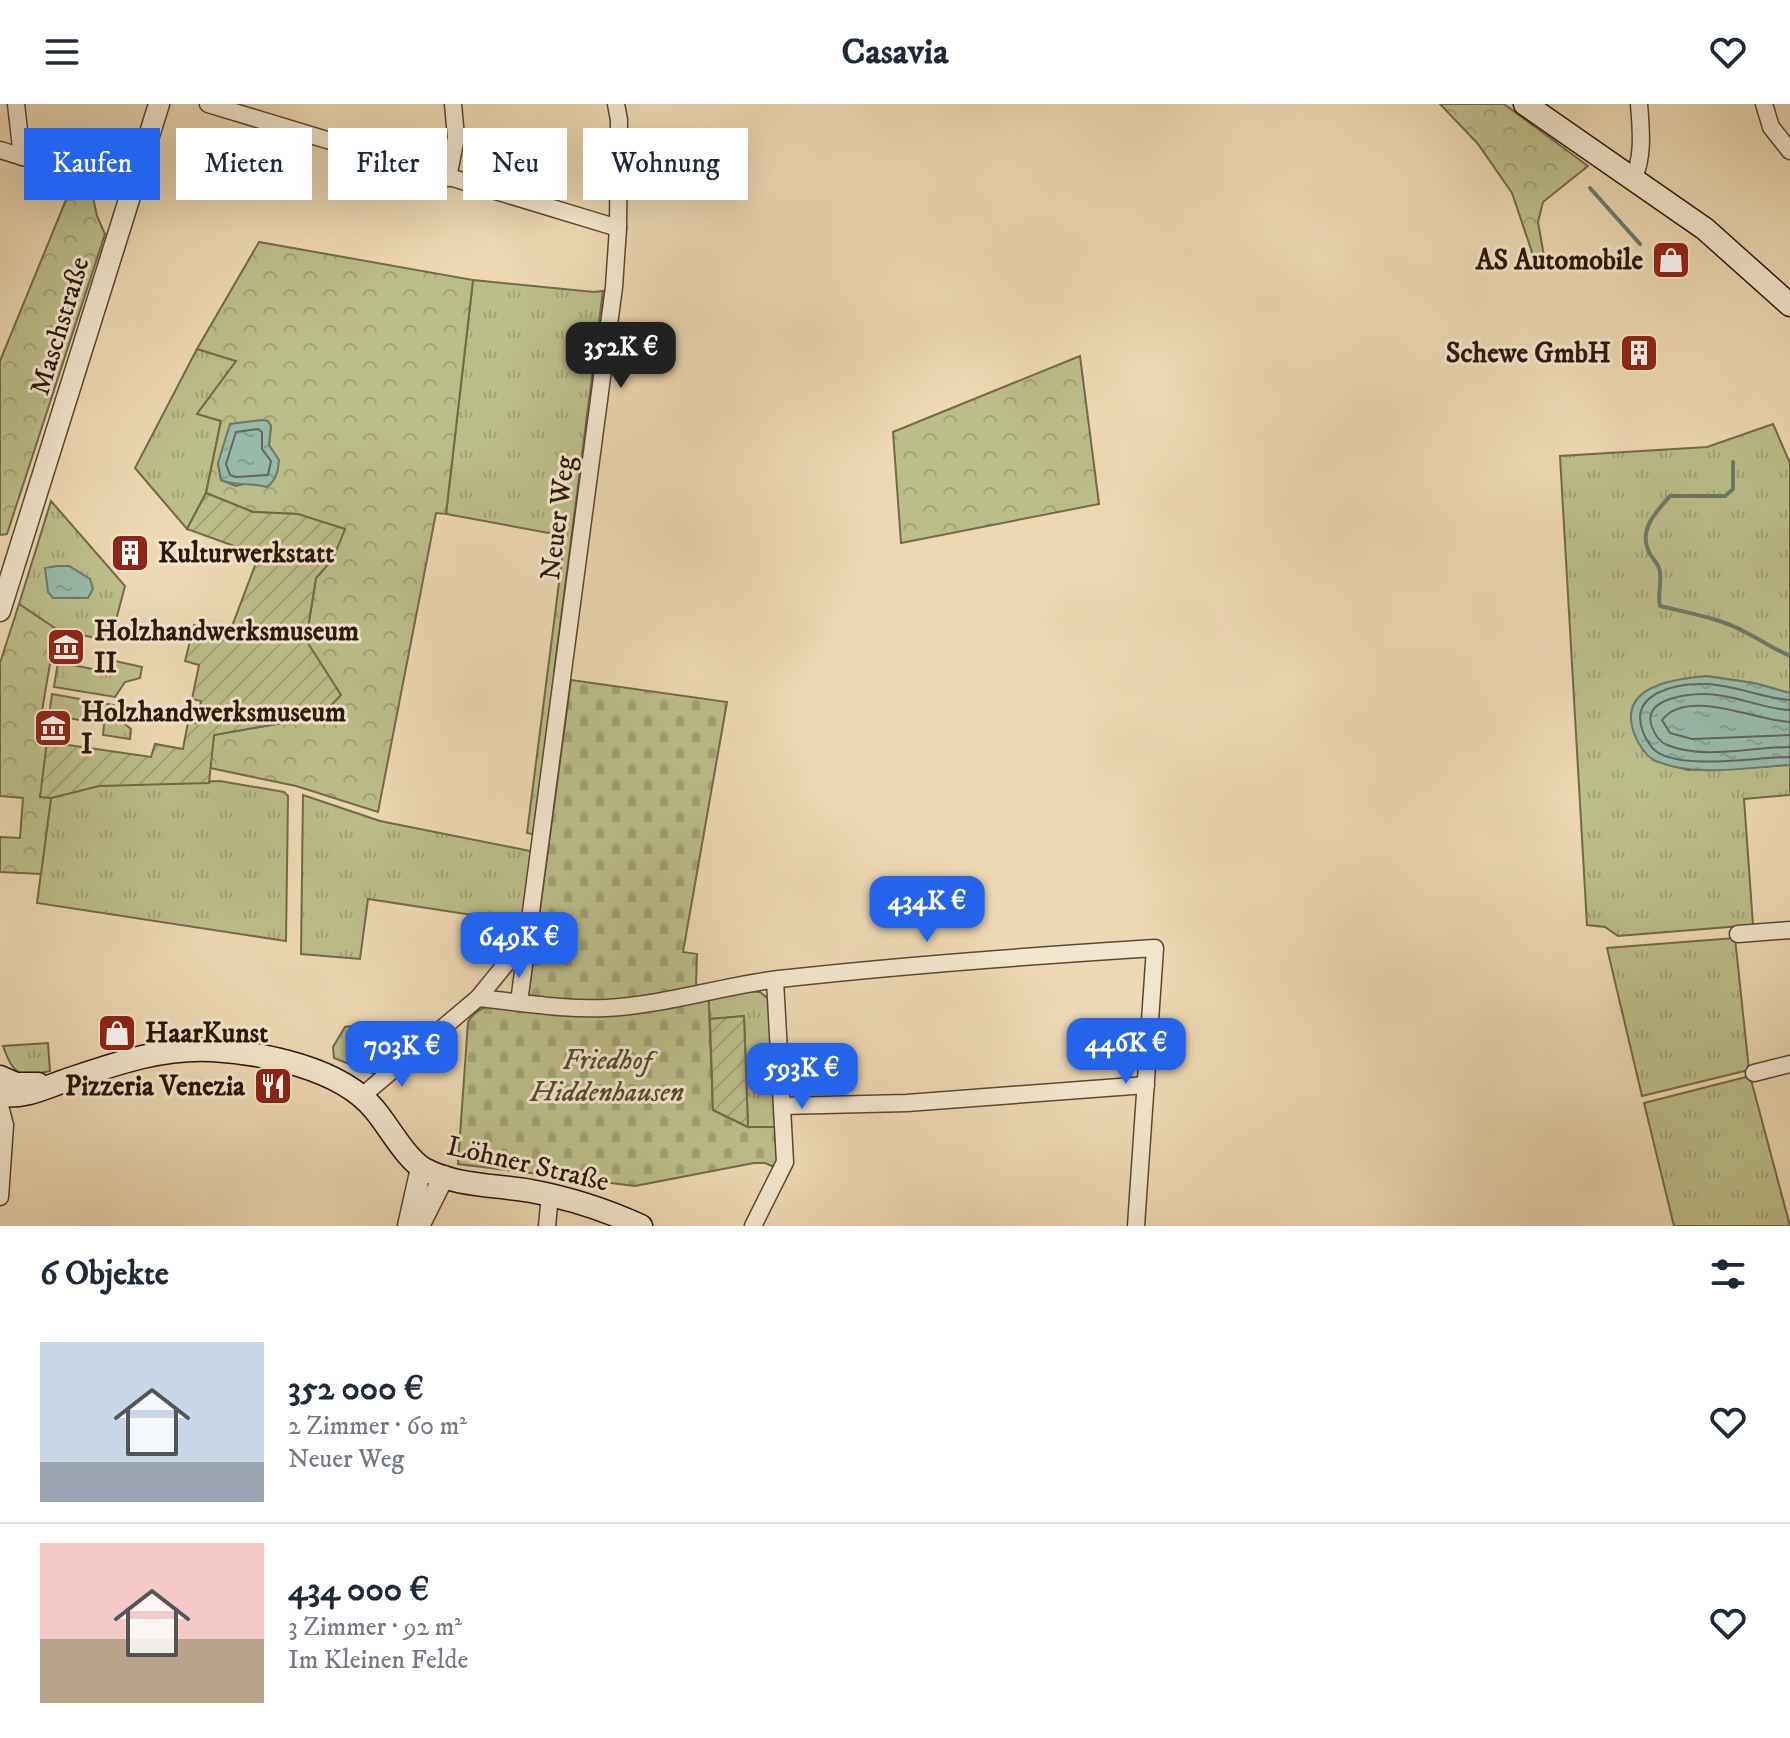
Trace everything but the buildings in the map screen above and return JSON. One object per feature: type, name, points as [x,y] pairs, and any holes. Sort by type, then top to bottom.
[{"type":"main road","points":[[1525,104],[1705,229],[1790,305]]},
{"type":"main road","name":"Löhner Straße","points":[[0,1095],[29,1094],[146,1055],[180,1050],[211,1050],[262,1057],[329,1076],[362,1096],[421,1168],[444,1176],[550,1195],[584,1204],[641,1226]]},
{"type":"main road","name":"Löhner Straße","points":[[0,1077],[16,1084],[63,1082]]},
{"type":"street","points":[[1,153],[22,157],[16,104]]},
{"type":"street","name":"Maschstraße","points":[[151,128],[159,104]]},
{"type":"street","points":[[208,104],[618,228]]},
{"type":"street","points":[[448,178],[456,137],[453,104]]},
{"type":"street","name":"Neuer Weg","points":[[519,1002],[614,287],[618,228],[619,120],[616,104]]},
{"type":"street","points":[[1633,180],[1639,167],[1642,138],[1639,104]]},
{"type":"street","points":[[1764,104],[1771,127],[1790,151]]},
{"type":"street","name":"Maschstraße","points":[[0,611],[129,200]]},
{"type":"street","points":[[1738,934],[1790,930]]},
{"type":"street","points":[[362,1096],[478,998],[529,937]]},
{"type":"street","points":[[478,998],[605,1008],[775,980],[951,962],[1155,948],[1136,1226]]},
{"type":"street","points":[[753,1226],[785,1162],[775,980]]},
{"type":"street","points":[[1754,1073],[1790,1064]]},
{"type":"street","points":[[782,1106],[907,1103],[1146,1085]]},
{"type":"street","points":[[0,1106],[5,1125],[0,1197]]},
{"type":"street","points":[[408,1226],[421,1168]]},
{"type":"street","points":[[419,1226],[444,1176]]},
{"type":"street","points":[[547,1226],[550,1195]]},
{"type":"green space","points":[[1440,104],[1504,104],[1588,166],[1543,202],[1538,222],[1544,256],[1534,258],[1512,193],[1478,144]]},
{"type":"green space","points":[[66,200],[94,200],[105,234],[7,534],[0,535],[0,361]]},
{"type":"green space","points":[[259,242],[473,280],[446,514],[436,513],[378,812],[296,786],[210,768],[214,735],[321,716],[306,640],[316,578],[333,558],[298,514],[253,512],[206,493],[221,421],[197,414],[236,361],[197,349]],"holes":[[[271,426],[271,451],[252,482],[236,486],[221,480],[218,463]]]},
{"type":"green space","points":[[473,280],[603,291],[554,673],[537,835],[527,833],[565,536],[446,514]]},
{"type":"green space","points":[[197,349],[237,361],[198,414],[221,421],[206,493],[187,529],[135,468]]},
{"type":"green space","points":[[1080,356],[1099,504],[901,543],[893,432]]},
{"type":"green space","points":[[1773,424],[1790,463],[1790,693],[1754,683],[1706,676],[1653,760],[1688,770],[1790,765],[1790,795],[1744,799],[1753,925],[1618,936],[1605,927],[1587,925],[1560,456],[1707,447]]},
{"type":"green space","points":[[206,493],[253,512],[298,514],[345,529],[333,559],[316,578],[306,640],[341,695],[321,716],[214,735],[209,783],[99,786],[51,798],[40,797],[47,742],[151,757],[155,744],[183,749],[188,722],[197,723],[201,701],[192,699],[199,665],[185,661],[194,625],[229,634],[259,555],[187,529]]},
{"type":"green space","points":[[51,501],[125,586],[113,642],[56,629],[19,604]]},
{"type":"green space","points":[[19,604],[56,629],[37,740],[47,742],[41,796],[51,798],[41,874],[0,872],[0,837],[20,838],[23,798],[0,796],[0,663]]},
{"type":"green space","points":[[115,661],[142,667],[140,678],[125,682],[115,697],[54,687],[58,662],[112,673]]},
{"type":"green space","name":"Friedhof Hiddenhausen","points":[[571,680],[727,702],[683,952],[697,954],[696,987],[708,985],[713,1110],[748,1127],[775,1127],[777,1162],[774,1167],[754,1163],[635,1186],[458,1164],[468,1022],[479,1010],[528,998]]},
{"type":"green space","points":[[52,694],[114,705],[117,718],[131,729],[130,739],[103,735],[104,724],[49,715]]},
{"type":"green space","points":[[220,781],[284,792],[288,796],[286,941],[37,903],[51,798],[98,786]]},
{"type":"green space","points":[[303,795],[380,821],[535,852],[524,923],[368,899],[360,959],[301,954]]},
{"type":"green space","points":[[1735,938],[1749,1070],[1642,1096],[1607,948]]},
{"type":"green space","points":[[746,991],[760,992],[770,1000],[775,1127],[748,1127],[744,1016],[710,1019],[708,998]]},
{"type":"green space","points":[[744,1016],[748,1127],[713,1110],[710,1019]]},
{"type":"green space","points":[[365,1024],[401,1030],[409,1048],[375,1074],[334,1058],[333,1047],[345,1027]]},
{"type":"green space","points":[[48,1043],[50,1071],[32,1074],[15,1069],[3,1046]]},
{"type":"green space","points":[[1750,1076],[1790,1226],[1674,1226],[1644,1103]]},
{"type":"water","points":[[268,421],[271,426],[269,445],[279,460],[273,481],[267,487],[221,480],[218,463],[230,424]]},
{"type":"water","points":[[69,566],[90,579],[93,589],[88,598],[53,598],[48,592],[45,568]]},
{"type":"water","points":[[1706,676],[1754,683],[1790,693],[1790,765],[1688,769],[1656,761],[1645,753],[1634,733],[1631,717],[1641,695],[1665,683]]},
{"type":"waterway","points":[[1590,188],[1640,244]]},
{"type":"waterway","points":[[1733,462],[1733,489],[1725,496],[1670,496],[1650,522],[1646,544],[1660,572],[1660,606],[1725,623],[1790,656]]},
{"type":"place","name":"AS Automobile","points":[[1671,260]]},
{"type":"place","name":"Schewe GmbH","points":[[1639,353]]},
{"type":"place","name":"Kulturwerkstatt","points":[[130,553]]},
{"type":"place","name":"Holzhandwerksmuseum II","points":[[66,647]]},
{"type":"place","name":"Holzhandwerksmuseum I","points":[[53,728]]},
{"type":"place","name":"HaarKunst","points":[[117,1033]]},
{"type":"place","name":"Pizzeria Venezia","points":[[273,1086]]}]
